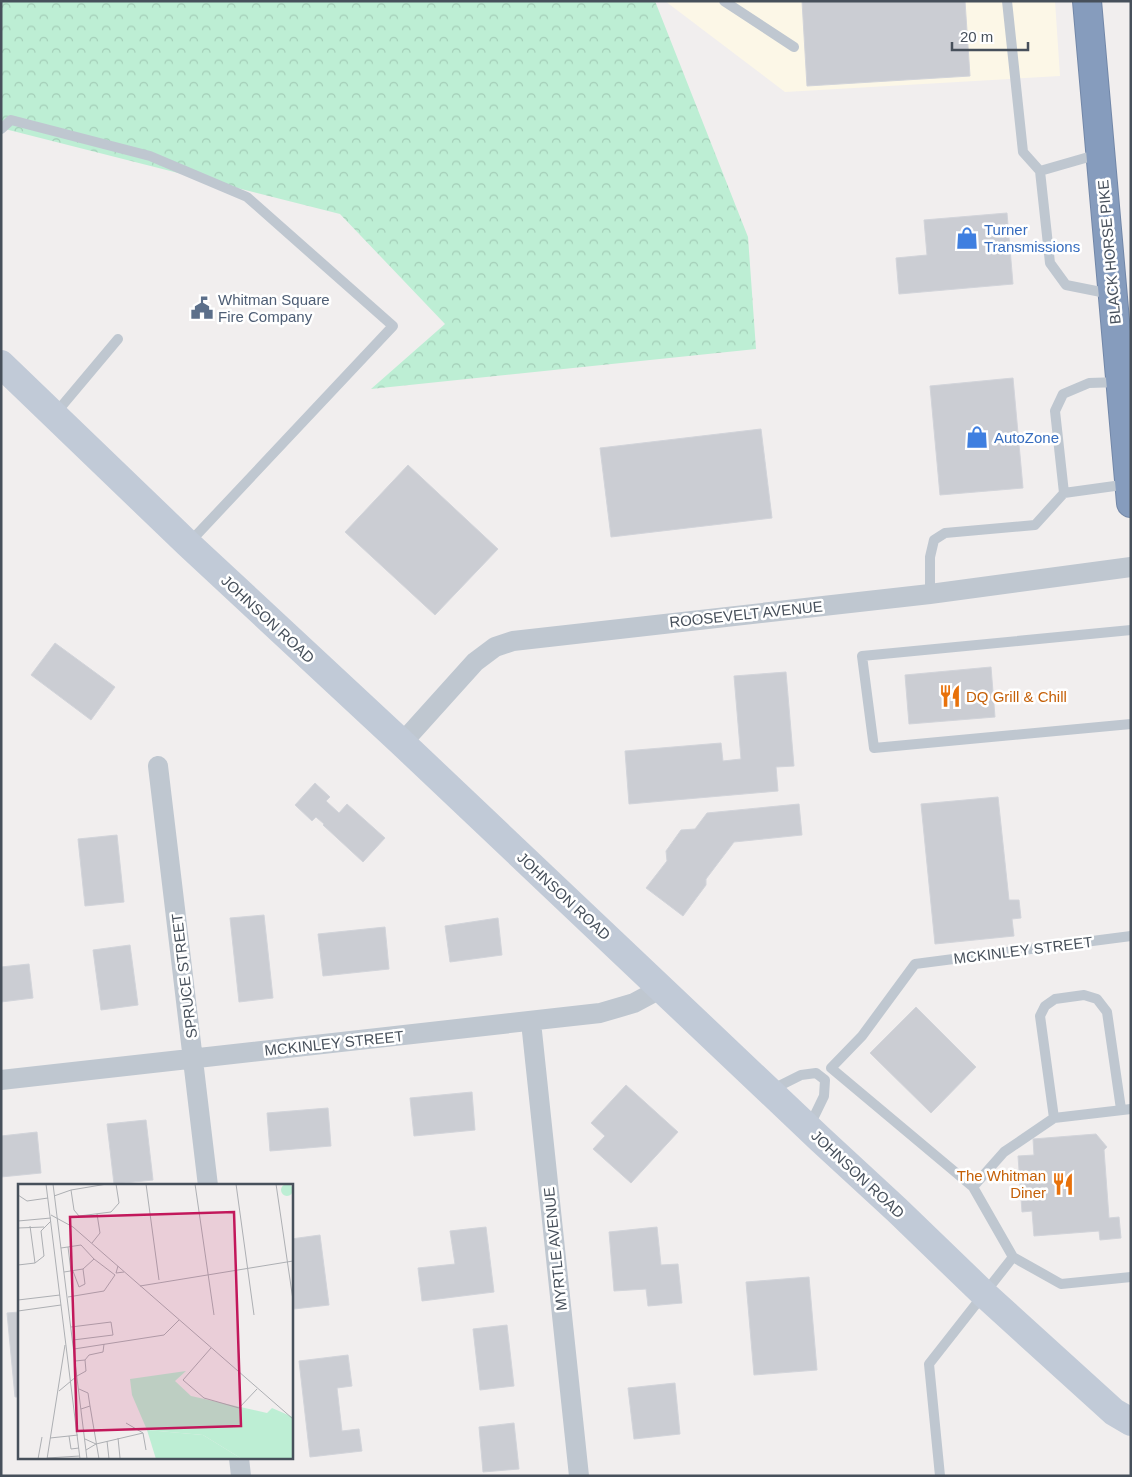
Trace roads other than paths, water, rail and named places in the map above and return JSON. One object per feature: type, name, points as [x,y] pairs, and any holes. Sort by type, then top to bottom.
[{"type":"highway","name":"BLACK HORSE PIKE","points":[[1087,1],[1112,294],[1125,377],[1130,493]]},
{"type":"street","name":"JOHNSON ROAD","points":[[1,364],[188,544],[402,743],[984,1294],[1114,1412],[1131,1422]]},
{"type":"street","name":"ROOSEVELT AVENUE","points":[[402,743],[475,662],[495,647],[513,641],[930,594],[1131,567]]},
{"type":"street","name":"SPRUCE STREET","points":[[158,766],[208,1184]]},
{"type":"street","name":"MCKINLEY STREET","points":[[1,1080],[600,1013],[634,1003],[662,988]]},
{"type":"street","name":"MYRTLE AVENUE","points":[[531,1022],[579,1476]]},
{"type":"street","points":[[239,1460],[241,1476]]},
{"type":"lane","points":[[724,1],[794,48]]},
{"type":"lane","points":[[1007,1],[1023,152],[1040,171],[1050,263],[1066,285],[1112,294]]},
{"type":"lane","points":[[1,129],[10,120],[150,156],[247,197],[393,326],[188,544]]},
{"type":"lane","points":[[1040,171],[1100,154]]},
{"type":"lane","points":[[54,414],[118,339]]},
{"type":"lane","points":[[930,594],[930,557],[934,540],[945,533],[1035,526],[1064,493],[1055,411],[1063,394],[1090,383],[1125,377]]},
{"type":"lane","points":[[1064,493],[1130,493]]},
{"type":"lane","points":[[1131,630],[862,656],[874,748],[1131,724]]},
{"type":"lane","name":"MCKINLEY STREET","points":[[831,1068],[862,1036],[916,964],[1131,936]]},
{"type":"lane","points":[[973,1186],[1004,1152],[1054,1118],[1126,1109],[1107,1012],[1097,999],[1084,995],[1055,999],[1045,1006],[1040,1016],[1054,1118]]},
{"type":"lane","points":[[821,1077],[831,1068],[973,1186],[1013,1257],[1061,1284],[1131,1277]]},
{"type":"lane","points":[[769,1091],[800,1075],[816,1073],[825,1080],[824,1096],[808,1128]]},
{"type":"lane","points":[[940,1476],[928,1364],[1013,1257]]},
{"type":"place","name":"Turner Transmissions","points":[[967,238]]},
{"type":"place","name":"Whitman Square Fire Company","points":[[202,308]]},
{"type":"place","name":"AutoZone","points":[[977,437]]},
{"type":"place","name":"DQ Grill & Chill","points":[[950,696]]},
{"type":"place","name":"The Whitman Diner","points":[[1063,1184]]}]
